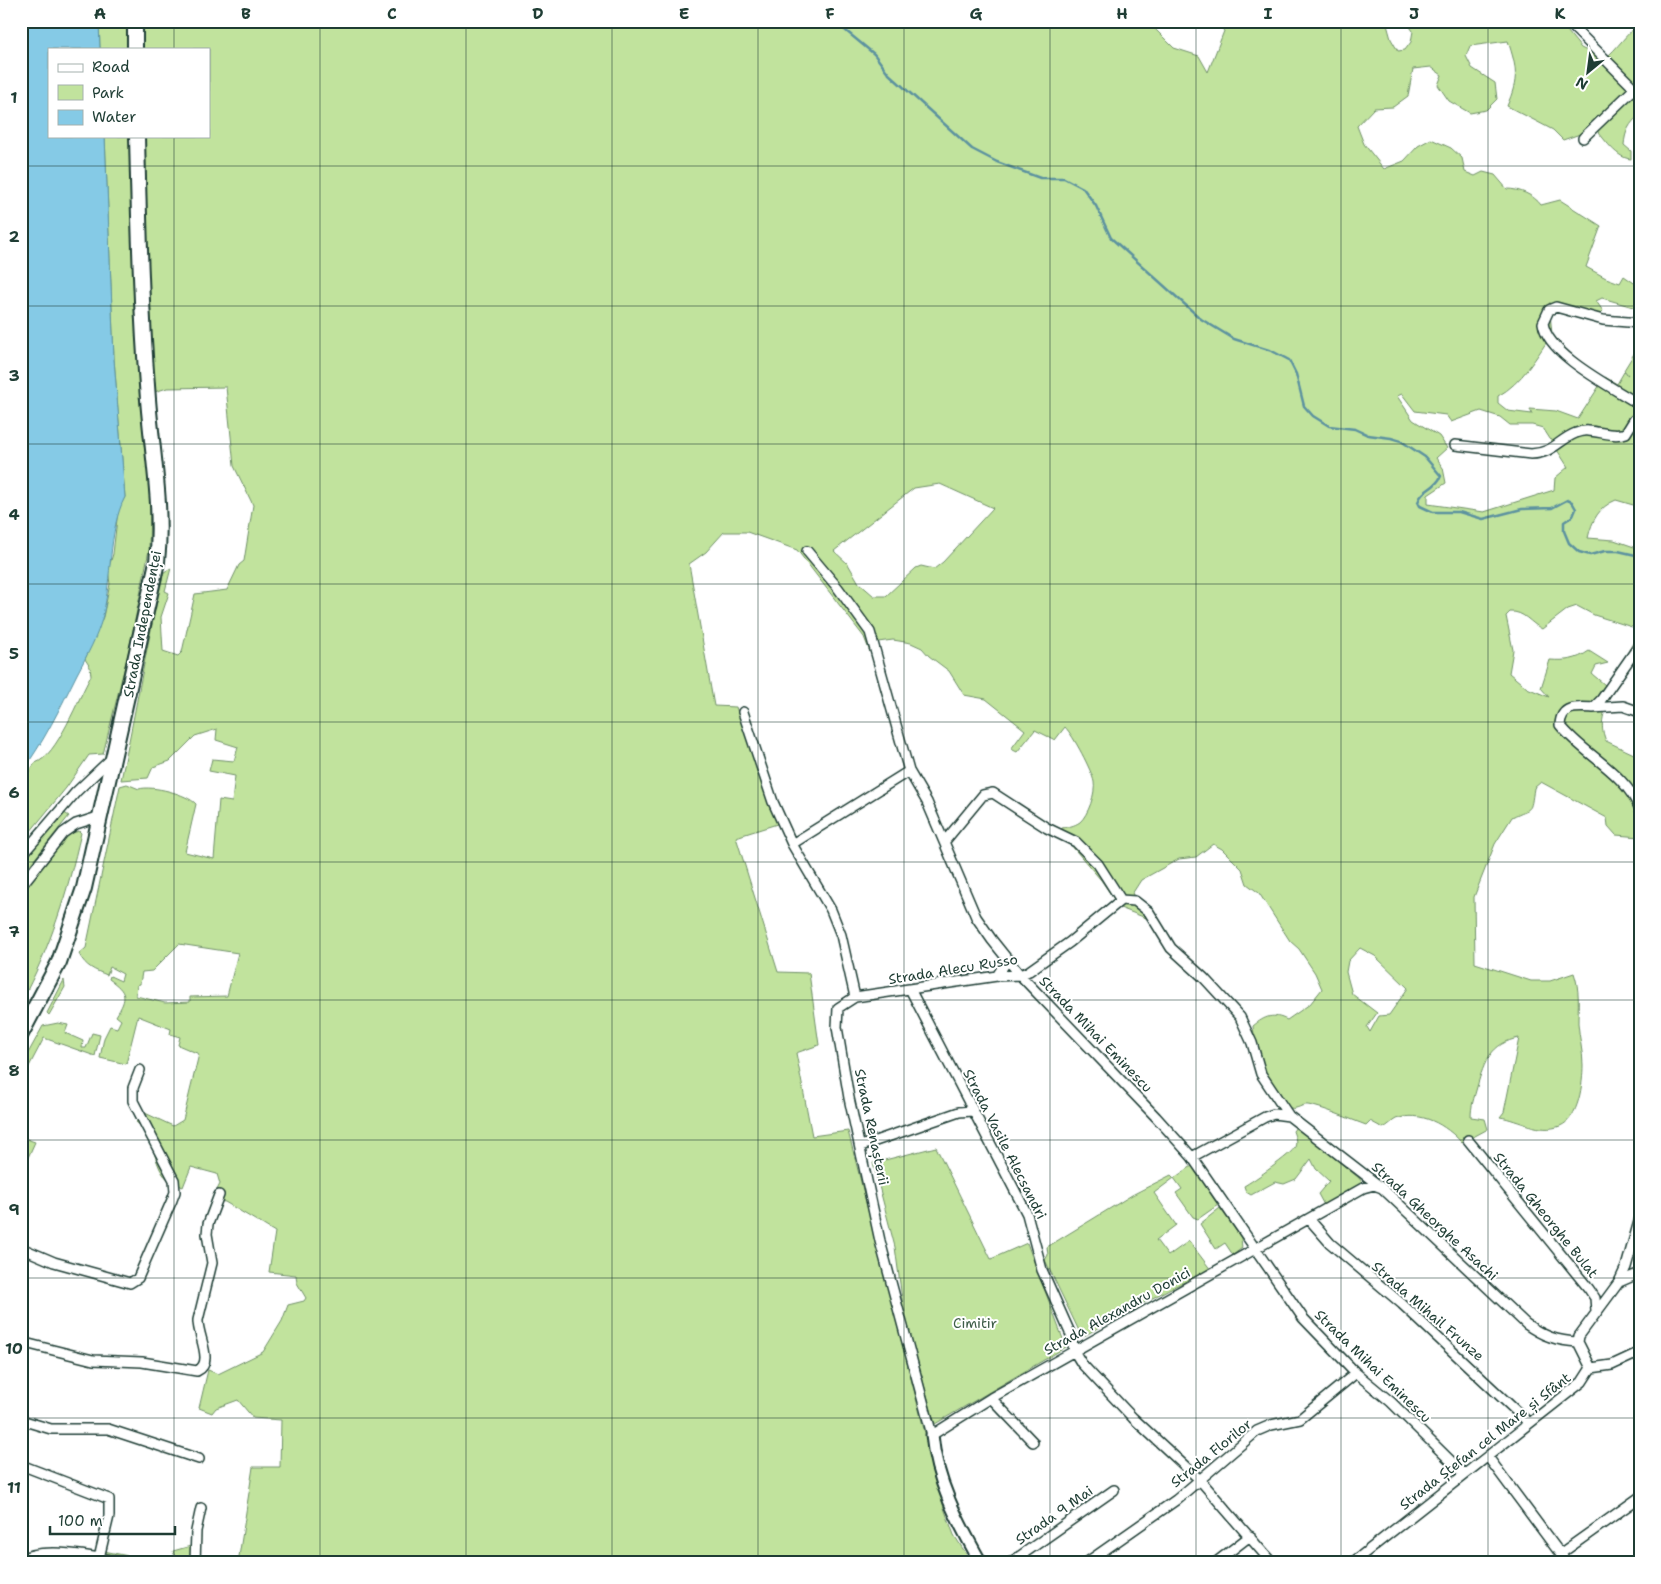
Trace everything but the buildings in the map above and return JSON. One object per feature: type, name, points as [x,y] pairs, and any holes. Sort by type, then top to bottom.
[{"type":"main road","points":[[135,21],[135,48]]},
{"type":"main road","name":"Strada Independenței","points":[[21,1034],[59,962],[72,928],[101,816],[151,594],[158,548],[139,274],[137,138]]},
{"type":"street","points":[[1567,21],[1636,92],[1583,138]]},
{"type":"street","points":[[1640,323],[1603,320],[1556,307],[1550,310],[1543,323],[1548,339],[1575,363],[1604,385],[1640,405]]},
{"type":"street","points":[[1455,445],[1531,454],[1544,453],[1575,433],[1584,431],[1611,436],[1626,433],[1634,420],[1640,415]]},
{"type":"street","name":"Strada Mihai Eminescu","points":[[807,551],[838,588],[870,632],[909,771],[927,802],[945,840],[976,917],[1020,975],[1192,1157],[1303,1318],[1356,1373],[1391,1402],[1464,1474]]},
{"type":"street","points":[[1593,708],[1601,700],[1640,644]]},
{"type":"street","points":[[1640,712],[1623,706],[1573,707],[1566,710],[1561,717],[1560,725],[1569,736],[1626,785],[1640,809]]},
{"type":"street","points":[[742,712],[773,802],[792,844],[831,910],[841,935],[855,997]]},
{"type":"street","points":[[21,856],[76,792],[114,756]]},
{"type":"street","points":[[792,844],[909,771]]},
{"type":"street","points":[[945,840],[983,795],[997,794],[1047,828],[1076,842],[1098,864],[1121,900]]},
{"type":"street","points":[[21,886],[63,833],[76,824],[101,816]]},
{"type":"street","name":"Strada Alecu Russo","points":[[855,997],[911,991],[998,976],[1020,975],[1029,971],[1070,942],[1121,900]]},
{"type":"street","name":"Strada Gheorghe Asachi","points":[[1121,900],[1135,902],[1149,912],[1171,948],[1204,978],[1240,1017],[1252,1043],[1261,1074],[1288,1116],[1382,1188],[1526,1324],[1541,1335],[1559,1341],[1578,1342]]},
{"type":"street","points":[[998,976],[1008,959]]},
{"type":"street","name":"Strada Vasile Alecsandri","points":[[911,991],[1027,1214],[1042,1270],[1071,1335],[1074,1351],[1082,1364],[1133,1418],[1200,1480],[1272,1563]]},
{"type":"street","name":"Strada Renașterii","points":[[855,997],[838,1008],[836,1016],[849,1098],[880,1241],[932,1435],[934,1461],[941,1481],[980,1563]]},
{"type":"street","points":[[21,1248],[54,1262],[122,1281],[130,1283],[138,1278],[172,1200],[175,1187],[174,1180],[133,1100],[132,1088],[140,1070]]},
{"type":"street","points":[[860,1146],[959,1112],[972,1111]]},
{"type":"street","points":[[1192,1157],[1266,1117],[1274,1114],[1288,1116]]},
{"type":"street","name":"Strada Gheorghe Bulat","points":[[1468,1140],[1576,1276],[1589,1289],[1595,1298],[1596,1311]]},
{"type":"street","name":"Strada Alexandru Donici","points":[[932,1435],[991,1398],[1363,1188],[1374,1185],[1382,1188]]},
{"type":"street","points":[[22,1344],[93,1360],[142,1362],[198,1371],[202,1369],[206,1364],[206,1358],[198,1328],[198,1320],[212,1263],[207,1234],[208,1224],[219,1195]]},
{"type":"street","points":[[1637,1357],[1612,1365],[1591,1368],[1578,1342],[1581,1331],[1619,1282],[1626,1267],[1640,1218]]},
{"type":"street","name":"Strada Mihail Frunze","points":[[1309,1219],[1330,1243],[1402,1304],[1529,1423]]},
{"type":"street","points":[[1619,1282],[1640,1273]]},
{"type":"street","name":"Strada Ștefan cel Mare și Sfânt","points":[[1352,1563],[1582,1382],[1591,1368]]},
{"type":"street","name":"Strada Florilor","points":[[1086,1563],[1176,1500],[1257,1431],[1271,1425],[1300,1419],[1356,1373]]},
{"type":"street","points":[[991,1398],[1033,1442]]},
{"type":"street","points":[[21,1420],[51,1428],[108,1429],[199,1459]]},
{"type":"street","points":[[1488,1457],[1567,1563]]},
{"type":"street","points":[[21,1465],[109,1499],[109,1516],[99,1558]]},
{"type":"street","name":"Strada 9 Mai","points":[[1010,1563],[1114,1490]]},
{"type":"street","points":[[1560,1554],[1640,1497]]},
{"type":"street","points":[[195,1563],[196,1531],[201,1508]]},
{"type":"street","points":[[1216,1563],[1250,1536]]},
{"type":"street","points":[[21,1560],[32,1555],[45,1554],[99,1558],[126,1563]]},
{"type":"green space","points":[[99,21],[1147,21],[1174,48],[1199,56],[1208,72],[1224,31],[1215,21],[1386,21],[1391,39],[1398,51],[1405,50],[1411,42],[1413,31],[1406,21],[1559,21],[1581,48],[1604,59],[1631,31],[1640,25],[1640,115],[1628,128],[1624,145],[1631,151],[1631,159],[1625,158],[1614,150],[1590,123],[1580,134],[1563,140],[1553,130],[1507,106],[1515,81],[1515,66],[1508,41],[1470,46],[1466,56],[1472,68],[1495,83],[1497,99],[1486,110],[1470,113],[1449,101],[1438,85],[1442,75],[1431,67],[1413,69],[1408,96],[1393,107],[1374,108],[1357,126],[1364,144],[1384,169],[1404,161],[1418,146],[1431,139],[1451,148],[1462,158],[1465,172],[1475,176],[1483,172],[1495,175],[1507,189],[1526,193],[1541,205],[1560,200],[1601,226],[1586,267],[1620,283],[1624,276],[1640,287],[1640,309],[1602,298],[1596,301],[1603,311],[1598,316],[1549,303],[1552,334],[1522,376],[1507,391],[1498,396],[1498,403],[1508,411],[1532,414],[1530,409],[1556,411],[1578,419],[1605,377],[1617,384],[1624,372],[1628,375],[1624,370],[1640,344],[1640,507],[1616,500],[1610,503],[1597,515],[1588,538],[1614,540],[1640,549],[1640,652],[1629,650],[1639,633],[1635,628],[1594,615],[1577,606],[1568,609],[1542,629],[1519,613],[1510,612],[1506,616],[1513,650],[1509,673],[1527,688],[1549,697],[1541,688],[1550,660],[1571,659],[1589,651],[1608,663],[1596,666],[1592,674],[1611,690],[1602,727],[1606,741],[1636,755],[1640,746],[1640,837],[1616,835],[1608,826],[1607,818],[1541,782],[1534,788],[1529,809],[1512,817],[1495,844],[1474,897],[1475,963],[1531,981],[1550,981],[1574,973],[1578,992],[1578,1023],[1583,1065],[1579,1100],[1572,1116],[1560,1126],[1552,1128],[1530,1126],[1500,1117],[1504,1112],[1519,1038],[1502,1044],[1495,1049],[1486,1062],[1474,1098],[1471,1117],[1485,1119],[1488,1129],[1462,1143],[1441,1125],[1415,1116],[1396,1119],[1383,1128],[1370,1121],[1366,1125],[1314,1106],[1306,1105],[1290,1108],[1276,1095],[1270,1084],[1260,1058],[1253,1026],[1261,1020],[1273,1016],[1287,1020],[1310,1004],[1322,989],[1315,973],[1299,949],[1290,941],[1259,893],[1247,884],[1242,869],[1222,849],[1213,844],[1196,857],[1179,859],[1141,880],[1132,894],[1153,909],[1146,918],[1120,908],[1101,880],[1070,844],[1057,836],[1062,828],[1076,824],[1083,819],[1091,804],[1094,792],[1093,777],[1073,737],[1065,727],[1055,740],[1035,730],[1017,752],[1011,749],[1025,730],[986,699],[964,695],[949,671],[929,656],[922,648],[911,643],[893,640],[878,642],[878,648],[870,652],[864,637],[797,550],[747,532],[724,532],[706,552],[689,564],[714,706],[736,707],[777,824],[736,837],[778,972],[809,973],[819,1045],[796,1053],[812,1136],[848,1131],[944,1508],[954,1535],[972,1563],[238,1563],[253,1467],[280,1467],[281,1420],[253,1418],[238,1400],[216,1408],[212,1413],[199,1408],[208,1370],[218,1374],[263,1352],[282,1321],[288,1305],[304,1301],[306,1298],[297,1283],[296,1275],[269,1272],[275,1232],[225,1202],[212,1200],[220,1184],[217,1174],[191,1167],[183,1187],[169,1180],[163,1174],[146,1133],[136,1122],[145,1113],[173,1126],[183,1120],[199,1054],[178,1045],[180,1037],[170,1034],[171,1029],[138,1016],[126,1064],[100,1058],[104,1038],[110,1026],[117,1028],[121,1020],[116,1016],[124,999],[122,991],[109,979],[110,976],[121,981],[123,974],[110,967],[107,975],[91,968],[79,954],[86,948],[120,786],[127,784],[139,789],[160,789],[192,800],[196,804],[185,852],[214,859],[219,800],[232,802],[235,776],[209,771],[212,759],[234,761],[238,747],[216,740],[217,729],[195,736],[170,761],[153,767],[148,778],[121,780],[164,572],[171,568],[165,591],[169,593],[161,617],[163,651],[178,656],[182,652],[195,594],[227,590],[239,565],[244,561],[253,505],[234,466],[226,387],[167,388],[139,397],[143,420],[150,502],[149,550],[129,650],[103,754],[89,755],[66,788],[21,843],[21,784],[35,763],[51,750],[59,738],[91,676],[90,667],[85,659],[103,617],[110,584],[108,570],[113,554],[118,510],[125,497],[114,359],[105,138],[210,138],[210,48],[100,48]],"holes":[[[1402,394],[1415,411],[1446,415],[1451,422],[1481,411],[1500,417],[1510,425],[1532,425],[1543,428],[1568,467],[1555,478],[1554,490],[1484,512],[1428,504],[1428,495],[1446,483],[1443,468],[1436,458],[1447,448],[1439,436],[1413,420],[1397,396]],[[940,484],[993,508],[943,562],[934,569],[921,566],[916,568],[886,596],[874,596],[859,583],[848,564],[834,551],[914,488]],[[179,944],[238,953],[227,996],[190,997],[190,1002],[165,1003],[136,996],[137,985],[140,984],[142,972],[152,971]],[[1360,948],[1375,956],[1408,988],[1389,1015],[1379,1016],[1370,1032],[1367,1027],[1377,1013],[1352,994],[1346,972],[1348,961]]]},
{"type":"green space","points":[[63,812],[69,816],[21,876],[21,865]]},
{"type":"green space","points":[[79,831],[81,833],[64,899],[41,961],[21,1002],[21,893],[69,834]]},
{"type":"green space","points":[[64,980],[65,987],[49,1015],[47,1013]]},
{"type":"green space","points":[[58,1023],[68,1025],[65,1033],[83,1041],[82,1048],[86,1048],[92,1033],[100,1035],[95,1056],[44,1038],[24,1076],[21,1075],[21,1066],[43,1026]]},
{"type":"green space","points":[[1296,1127],[1359,1178],[1362,1182],[1358,1188],[1325,1207],[1318,1194],[1329,1181],[1316,1169],[1311,1159],[1296,1179],[1284,1184],[1275,1182],[1251,1195],[1246,1192],[1244,1186],[1280,1161],[1295,1147],[1296,1141],[1293,1131]]},
{"type":"green space","points":[[21,1137],[35,1142],[21,1173]]},
{"type":"green space","name":"Cimitir","points":[[936,1147],[991,1259],[1027,1243],[1066,1347],[935,1424],[904,1313],[895,1247],[873,1163]]},
{"type":"green space","points":[[1192,1166],[1218,1205],[1198,1219],[1193,1217],[1176,1193],[1182,1189],[1174,1178]]},
{"type":"green space","points":[[1171,1175],[1174,1178],[1154,1193],[1176,1225],[1156,1240],[1168,1256],[1189,1241],[1211,1270],[1169,1289],[1082,1337],[1045,1260],[1048,1255],[1047,1247],[1132,1195]]},
{"type":"green space","points":[[1220,1208],[1241,1238],[1242,1248],[1233,1255],[1225,1243],[1216,1249],[1200,1224]]},
{"type":"green space","points":[[198,1544],[200,1563],[177,1563],[173,1551]]},
{"type":"green space","points":[[104,1551],[148,1560],[152,1563],[61,1563],[52,1560],[50,1552],[95,1553]]},
{"type":"water","points":[[21,21],[99,21],[100,48],[48,48],[48,138],[105,138],[114,359],[125,497],[116,524],[106,601],[98,630],[51,725],[21,773]]},
{"type":"waterway","points":[[834,21],[874,54],[889,74],[972,149],[997,162],[1040,178],[1064,178],[1083,188],[1096,206],[1111,238],[1201,319],[1234,339],[1272,351],[1289,360],[1296,374],[1304,406],[1313,416],[1329,426],[1355,429],[1368,435],[1401,441],[1425,457],[1441,476],[1436,484],[1420,498],[1418,502],[1420,506],[1433,512],[1459,512],[1483,519],[1522,509],[1552,508],[1567,500],[1572,502],[1576,509],[1573,516],[1564,522],[1564,531],[1569,543],[1579,552],[1590,555],[1605,551],[1618,551],[1640,556]]}]
